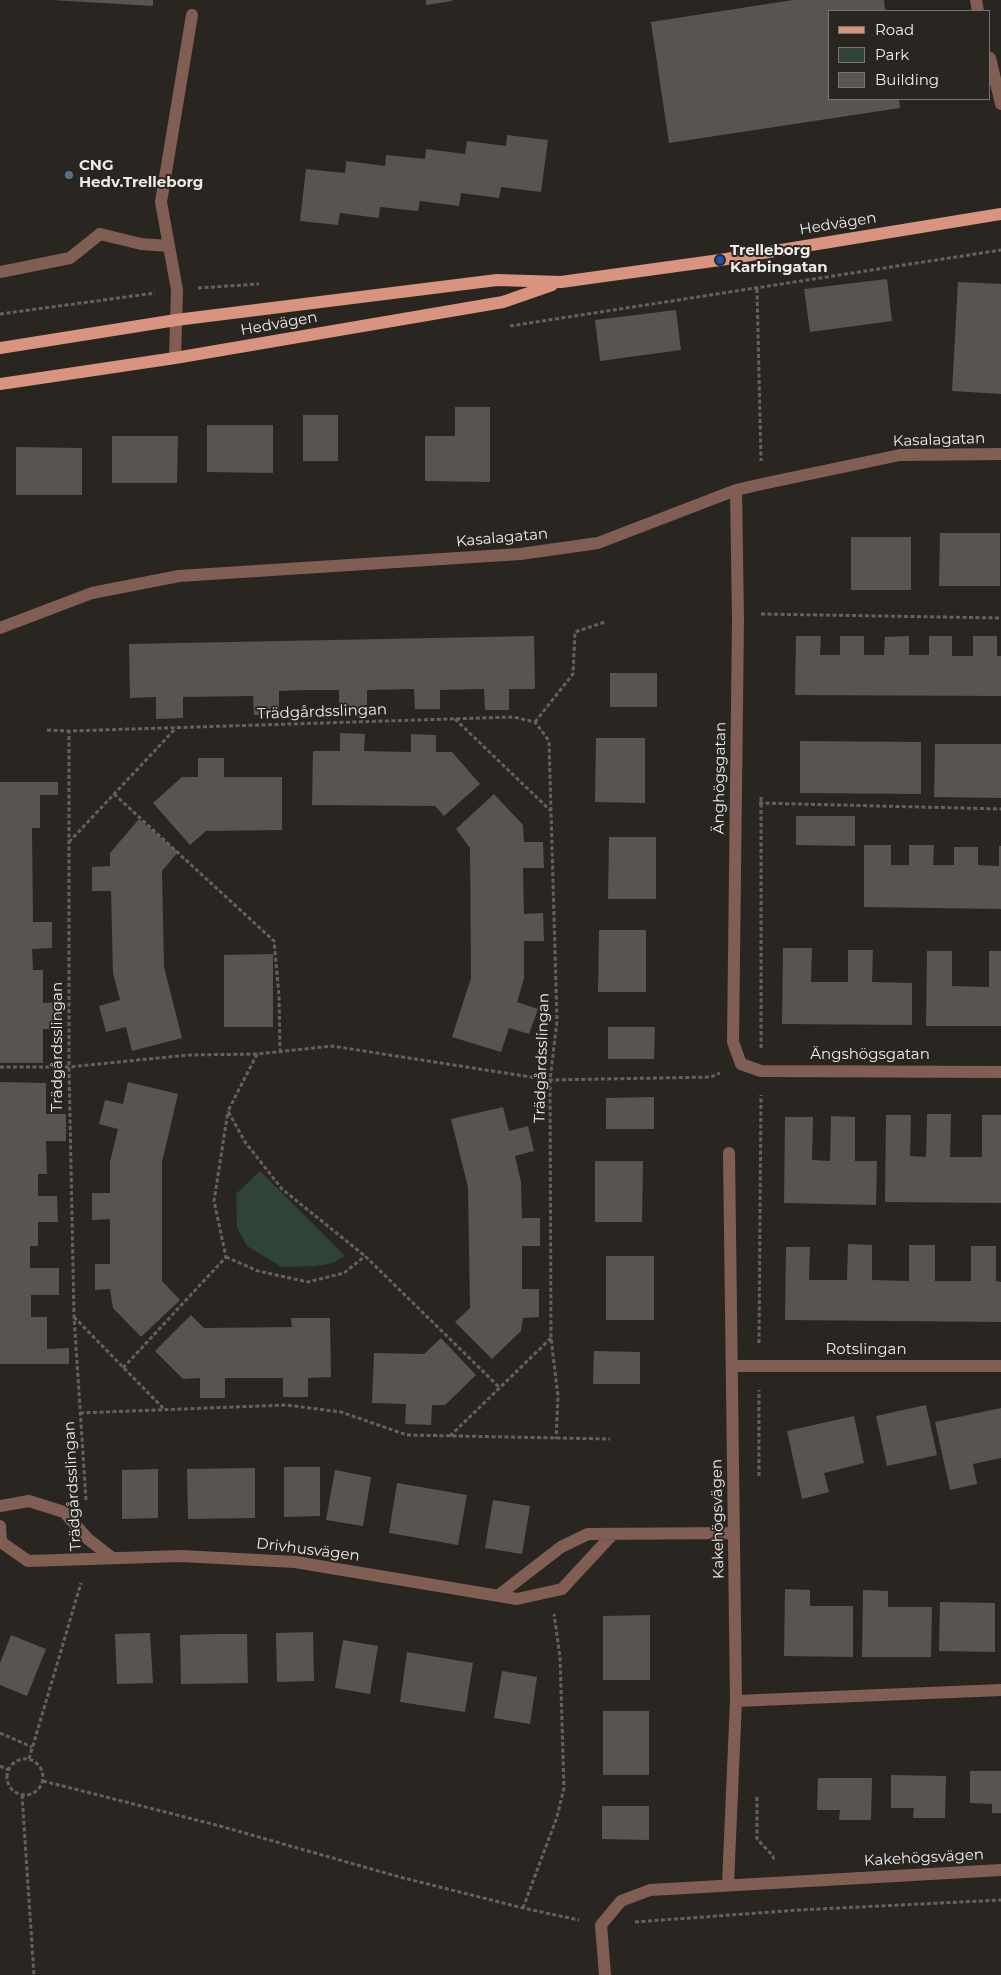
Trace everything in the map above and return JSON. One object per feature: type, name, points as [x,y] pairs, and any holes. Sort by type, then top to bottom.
[{"type":"main road","name":"Hedvägen","points":[[0,348],[176,320],[497,280],[561,282],[720,260],[1001,214]]},
{"type":"main road","name":"Hedvägen","points":[[0,384],[175,358],[502,302],[561,282]]},
{"type":"street","points":[[175,358],[177,290],[161,202],[192,15]]},
{"type":"street","points":[[991,62],[1001,104]]},
{"type":"street","points":[[0,272],[70,258],[100,234],[141,244],[169,246]]},
{"type":"street","name":"Kasalagatan","points":[[0,628],[92,593],[179,576],[520,554],[598,544],[736,490],[762,484],[900,455],[1001,454]]},
{"type":"street","name":"Änghögsgatan","points":[[736,490],[738,629],[733,1042],[741,1064]]},
{"type":"street","name":"Ängshögsgatan","points":[[741,1064],[761,1071],[1001,1072]]},
{"type":"street","name":"Kakehögsvägen","points":[[728,1884],[736,1701],[730,1152]]},
{"type":"street","name":"Rotslingan","points":[[732,1366],[1001,1366]]},
{"type":"street","points":[[0,1506],[29,1502],[64,1512],[88,1539],[111,1557]]},
{"type":"street","name":"Drivhusvägen","points":[[0,1526],[2,1542],[28,1561],[181,1556],[295,1562],[499,1595],[517,1600],[562,1589],[612,1535]]},
{"type":"street","points":[[499,1595],[560,1547],[588,1534],[734,1534]]},
{"type":"street","points":[[736,1701],[1001,1690]]},
{"type":"street","name":"Kakehögsvägen","points":[[601,1925],[621,1902],[650,1890],[728,1884],[1001,1870]]},
{"type":"street","points":[[601,1925],[605,1975]]},
{"type":"path","points":[[757,289],[762,484]]},
{"type":"path","points":[[761,605],[761,624]]},
{"type":"path","points":[[761,614],[1001,618]]},
{"type":"path","points":[[535,722],[573,674],[575,632],[605,622]]},
{"type":"path","name":"Trädgårdsslingan","points":[[88,1539],[74,1316],[69,1067],[69,731],[513,717],[535,722],[549,741],[557,1020],[550,1080],[551,1338],[558,1396],[556,1439]]},
{"type":"path","points":[[455,719],[551,812]]},
{"type":"path","points":[[69,842],[176,728]]},
{"type":"path","points":[[47,730],[69,731]]},
{"type":"path","points":[[758,1484],[761,793]]},
{"type":"path","points":[[114,794],[274,941],[279,996],[280,1050]]},
{"type":"path","points":[[736,804],[1001,809]]},
{"type":"path","points":[[0,1067],[69,1067],[188,1055],[257,1054],[280,1050],[332,1046],[550,1080],[711,1077],[741,1064]]},
{"type":"path","points":[[226,1257],[214,1201],[228,1111],[257,1054]]},
{"type":"path","points":[[228,1111],[245,1142],[282,1189],[365,1256],[500,1388]]},
{"type":"path","points":[[226,1257],[258,1271],[308,1282],[344,1273],[365,1256]]},
{"type":"path","points":[[124,1368],[226,1257]]},
{"type":"path","points":[[74,1316],[164,1410]]},
{"type":"path","points":[[450,1436],[551,1338]]},
{"type":"path","name":"Trädgårdsslingan","points":[[80,1413],[286,1405],[341,1412],[407,1435],[610,1439]]},
{"type":"path","points":[[28,1760],[88,1558]]},
{"type":"path","points":[[523,1908],[557,1818],[564,1788],[560,1656],[550,1591]]},
{"type":"path","points":[[0,1732],[32,1746]]},
{"type":"path","points":[[22,1795],[35,1792],[43,1781],[40,1767],[28,1760],[17,1761],[9,1770],[7,1778],[10,1786],[22,1795],[34,1975]]},
{"type":"path","points":[[0,1766],[9,1770]]},
{"type":"path","points":[[43,1781],[220,1826],[523,1908],[601,1925],[776,1912],[1001,1900]]},
{"type":"path","points":[[757,1789],[757,1839],[774,1856],[776,1912]]},
{"type":"green space","points":[[260,1171],[345,1256],[333,1263],[315,1266],[282,1267],[247,1246],[237,1227],[236,1194]]},
{"type":"building","points":[[52,0],[153,0],[153,6]]},
{"type":"building","points":[[426,0],[452,0],[452,1],[426,5]]},
{"type":"building","points":[[793,0],[884,0],[885,10],[828,10],[828,100],[899,100],[900,108],[669,143],[651,22]]},
{"type":"building","points":[[507,135],[548,140],[541,192],[501,187],[499,198],[461,193],[459,206],[420,201],[418,211],[380,207],[379,218],[340,213],[338,225],[300,221],[306,169],[345,173],[346,161],[385,166],[386,155],[425,159],[426,149],[465,154],[467,141],[506,146]]},
{"type":"building","points":[[887,279],[892,321],[810,332],[804,289]]},
{"type":"building","points":[[958,282],[1001,284],[1001,394],[952,391]]},
{"type":"building","points":[[676,310],[681,350],[600,361],[595,320]]},
{"type":"building","points":[[455,407],[490,407],[490,482],[425,481],[425,436],[455,436]]},
{"type":"building","points":[[303,415],[338,415],[338,461],[303,461]]},
{"type":"building","points":[[207,425],[273,425],[273,473],[207,472]]},
{"type":"building","points":[[112,436],[178,436],[177,483],[112,483]]},
{"type":"building","points":[[16,447],[82,448],[82,495],[16,495]]},
{"type":"building","points":[[940,533],[1000,533],[1000,586],[939,586]]},
{"type":"building","points":[[851,537],[911,537],[911,590],[851,590]]},
{"type":"building","points":[[534,636],[535,689],[509,689],[509,710],[485,710],[484,689],[440,690],[440,709],[415,709],[414,689],[367,690],[367,709],[339,710],[339,690],[279,691],[279,714],[254,715],[253,696],[183,697],[183,718],[156,719],[156,697],[130,698],[129,644]]},
{"type":"building","points":[[796,636],[821,636],[820,655],[840,655],[840,636],[864,636],[864,655],[884,655],[885,637],[909,636],[909,655],[929,655],[929,636],[952,636],[952,656],[973,656],[973,636],[997,636],[997,656],[1001,656],[1001,696],[795,695]]},
{"type":"building","points":[[610,673],[657,673],[657,707],[610,707]]},
{"type":"building","points":[[340,733],[365,734],[364,751],[411,752],[411,734],[436,735],[436,752],[452,752],[480,784],[444,816],[435,806],[312,805],[313,751],[340,751]]},
{"type":"building","points":[[596,738],[645,738],[645,803],[595,802]]},
{"type":"building","points":[[800,741],[921,742],[921,794],[800,793]]},
{"type":"building","points":[[935,744],[1001,744],[1001,798],[934,797]]},
{"type":"building","points":[[198,758],[224,758],[224,777],[282,777],[282,830],[206,831],[190,845],[153,803],[182,777],[198,777]]},
{"type":"building","points":[[0,782],[58,782],[58,795],[40,795],[40,828],[32,828],[33,922],[52,922],[52,948],[32,949],[33,970],[43,970],[43,1003],[61,1002],[62,1030],[43,1029],[43,1063],[0,1063]]},
{"type":"building","points":[[494,794],[523,825],[524,842],[543,842],[544,868],[523,868],[524,914],[543,913],[544,941],[524,941],[524,979],[517,1002],[538,1009],[529,1034],[509,1028],[501,1052],[452,1037],[471,978],[470,848],[456,829]]},
{"type":"building","points":[[796,816],[855,816],[855,846],[796,845]]},
{"type":"building","points":[[139,819],[178,852],[162,871],[164,967],[182,1038],[132,1051],[126,1027],[106,1032],[99,1006],[120,1000],[113,973],[111,891],[92,891],[92,867],[110,866],[110,853]]},
{"type":"building","points":[[609,837],[656,837],[656,899],[608,899]]},
{"type":"building","points":[[864,845],[891,845],[891,865],[909,865],[909,845],[934,845],[933,865],[954,865],[954,847],[978,847],[978,865],[999,866],[999,846],[1001,846],[1001,909],[864,907]]},
{"type":"building","points":[[599,930],[646,930],[646,992],[598,992]]},
{"type":"building","points":[[783,948],[812,948],[811,982],[848,982],[848,950],[873,950],[872,982],[912,983],[912,1025],[782,1024]]},
{"type":"building","points":[[927,951],[952,951],[952,986],[989,987],[989,951],[1001,951],[1001,1026],[926,1026]]},
{"type":"building","points":[[273,954],[273,1027],[224,1027],[224,955]]},
{"type":"building","points":[[608,1027],[655,1027],[654,1059],[608,1059]]},
{"type":"building","points":[[0,1082],[46,1083],[46,1114],[66,1114],[66,1141],[46,1141],[47,1174],[38,1174],[38,1196],[57,1196],[58,1222],[38,1222],[38,1246],[30,1246],[30,1268],[59,1268],[59,1295],[31,1295],[31,1317],[47,1317],[47,1349],[69,1348],[69,1364],[0,1364]]},
{"type":"building","points":[[128,1082],[178,1094],[162,1162],[162,1281],[180,1300],[141,1337],[113,1308],[110,1289],[95,1290],[95,1264],[110,1264],[110,1219],[92,1220],[92,1193],[110,1193],[110,1162],[118,1129],[99,1124],[105,1100],[123,1104]]},
{"type":"building","points":[[654,1097],[654,1129],[606,1129],[606,1098]]},
{"type":"building","points":[[503,1107],[509,1131],[528,1126],[534,1151],[515,1156],[521,1182],[522,1218],[540,1218],[540,1246],[522,1246],[522,1289],[539,1289],[539,1317],[523,1318],[521,1331],[492,1359],[455,1322],[470,1308],[468,1187],[451,1119]]},
{"type":"building","points":[[927,1114],[951,1114],[950,1157],[982,1157],[982,1115],[1001,1115],[1001,1203],[885,1202],[886,1115],[911,1115],[910,1156],[926,1157]]},
{"type":"building","points":[[831,1116],[855,1117],[855,1161],[877,1161],[876,1205],[784,1203],[785,1117],[813,1117],[812,1160],[830,1161]]},
{"type":"building","points":[[595,1161],[643,1161],[642,1222],[595,1222]]},
{"type":"building","points":[[848,1244],[872,1245],[872,1280],[909,1281],[909,1245],[935,1245],[935,1281],[971,1281],[971,1246],[996,1246],[996,1281],[1001,1282],[1001,1322],[785,1320],[786,1247],[810,1247],[809,1280],[847,1280]]},
{"type":"building","points":[[606,1256],[654,1256],[654,1320],[606,1320]]},
{"type":"building","points":[[191,1315],[204,1328],[292,1327],[291,1318],[330,1318],[331,1377],[308,1378],[308,1397],[283,1397],[283,1378],[225,1378],[225,1398],[200,1398],[200,1378],[183,1379],[155,1351]]},
{"type":"building","points":[[441,1338],[476,1375],[445,1405],[432,1405],[431,1425],[405,1424],[406,1404],[372,1403],[374,1353],[424,1354]]},
{"type":"building","points":[[594,1351],[640,1352],[640,1384],[593,1384]]},
{"type":"building","points":[[926,1405],[937,1455],[887,1466],[876,1416]]},
{"type":"building","points":[[1001,1408],[1001,1458],[973,1464],[977,1484],[950,1490],[935,1422]]},
{"type":"building","points":[[854,1416],[864,1463],[824,1473],[829,1492],[802,1499],[787,1431]]},
{"type":"building","points":[[284,1467],[320,1467],[320,1516],[284,1517]]},
{"type":"building","points":[[255,1468],[255,1518],[188,1519],[187,1469]]},
{"type":"building","points":[[158,1469],[158,1518],[122,1519],[122,1470]]},
{"type":"building","points":[[335,1470],[371,1477],[363,1526],[326,1520]]},
{"type":"building","points":[[397,1483],[467,1495],[458,1545],[389,1533]]},
{"type":"building","points":[[493,1500],[530,1506],[522,1554],[485,1548]]},
{"type":"building","points":[[785,1589],[810,1590],[810,1606],[853,1606],[853,1657],[784,1656]]},
{"type":"building","points":[[863,1590],[888,1591],[888,1607],[932,1607],[931,1657],[862,1657]]},
{"type":"building","points":[[940,1602],[995,1603],[995,1652],[939,1651]]},
{"type":"building","points":[[650,1615],[650,1680],[603,1680],[603,1616]]},
{"type":"building","points":[[313,1632],[314,1681],[277,1682],[276,1633]]},
{"type":"building","points":[[150,1633],[153,1683],[117,1684],[115,1634]]},
{"type":"building","points":[[247,1634],[248,1683],[181,1684],[180,1635]]},
{"type":"building","points":[[11,1635],[46,1649],[27,1696],[0,1685],[0,1663]]},
{"type":"building","points":[[343,1640],[378,1646],[370,1694],[335,1688]]},
{"type":"building","points":[[407,1652],[473,1663],[465,1712],[400,1702]]},
{"type":"building","points":[[502,1671],[537,1677],[530,1724],[494,1718]]},
{"type":"building","points":[[603,1711],[649,1711],[649,1775],[603,1775]]},
{"type":"building","points":[[970,1771],[1001,1771],[1001,1813],[992,1813],[992,1804],[970,1803]]},
{"type":"building","points":[[891,1775],[946,1776],[945,1818],[913,1818],[914,1808],[891,1808]]},
{"type":"building","points":[[818,1778],[872,1778],[871,1820],[839,1820],[840,1810],[817,1810]]},
{"type":"building","points":[[602,1806],[649,1806],[649,1840],[602,1839]]},
{"type":"place","name":"CNG Hedv.Trelleborg","points":[[69,175]]},
{"type":"place","name":"Trelleborg Karbingatan","points":[[720,260]]}]
